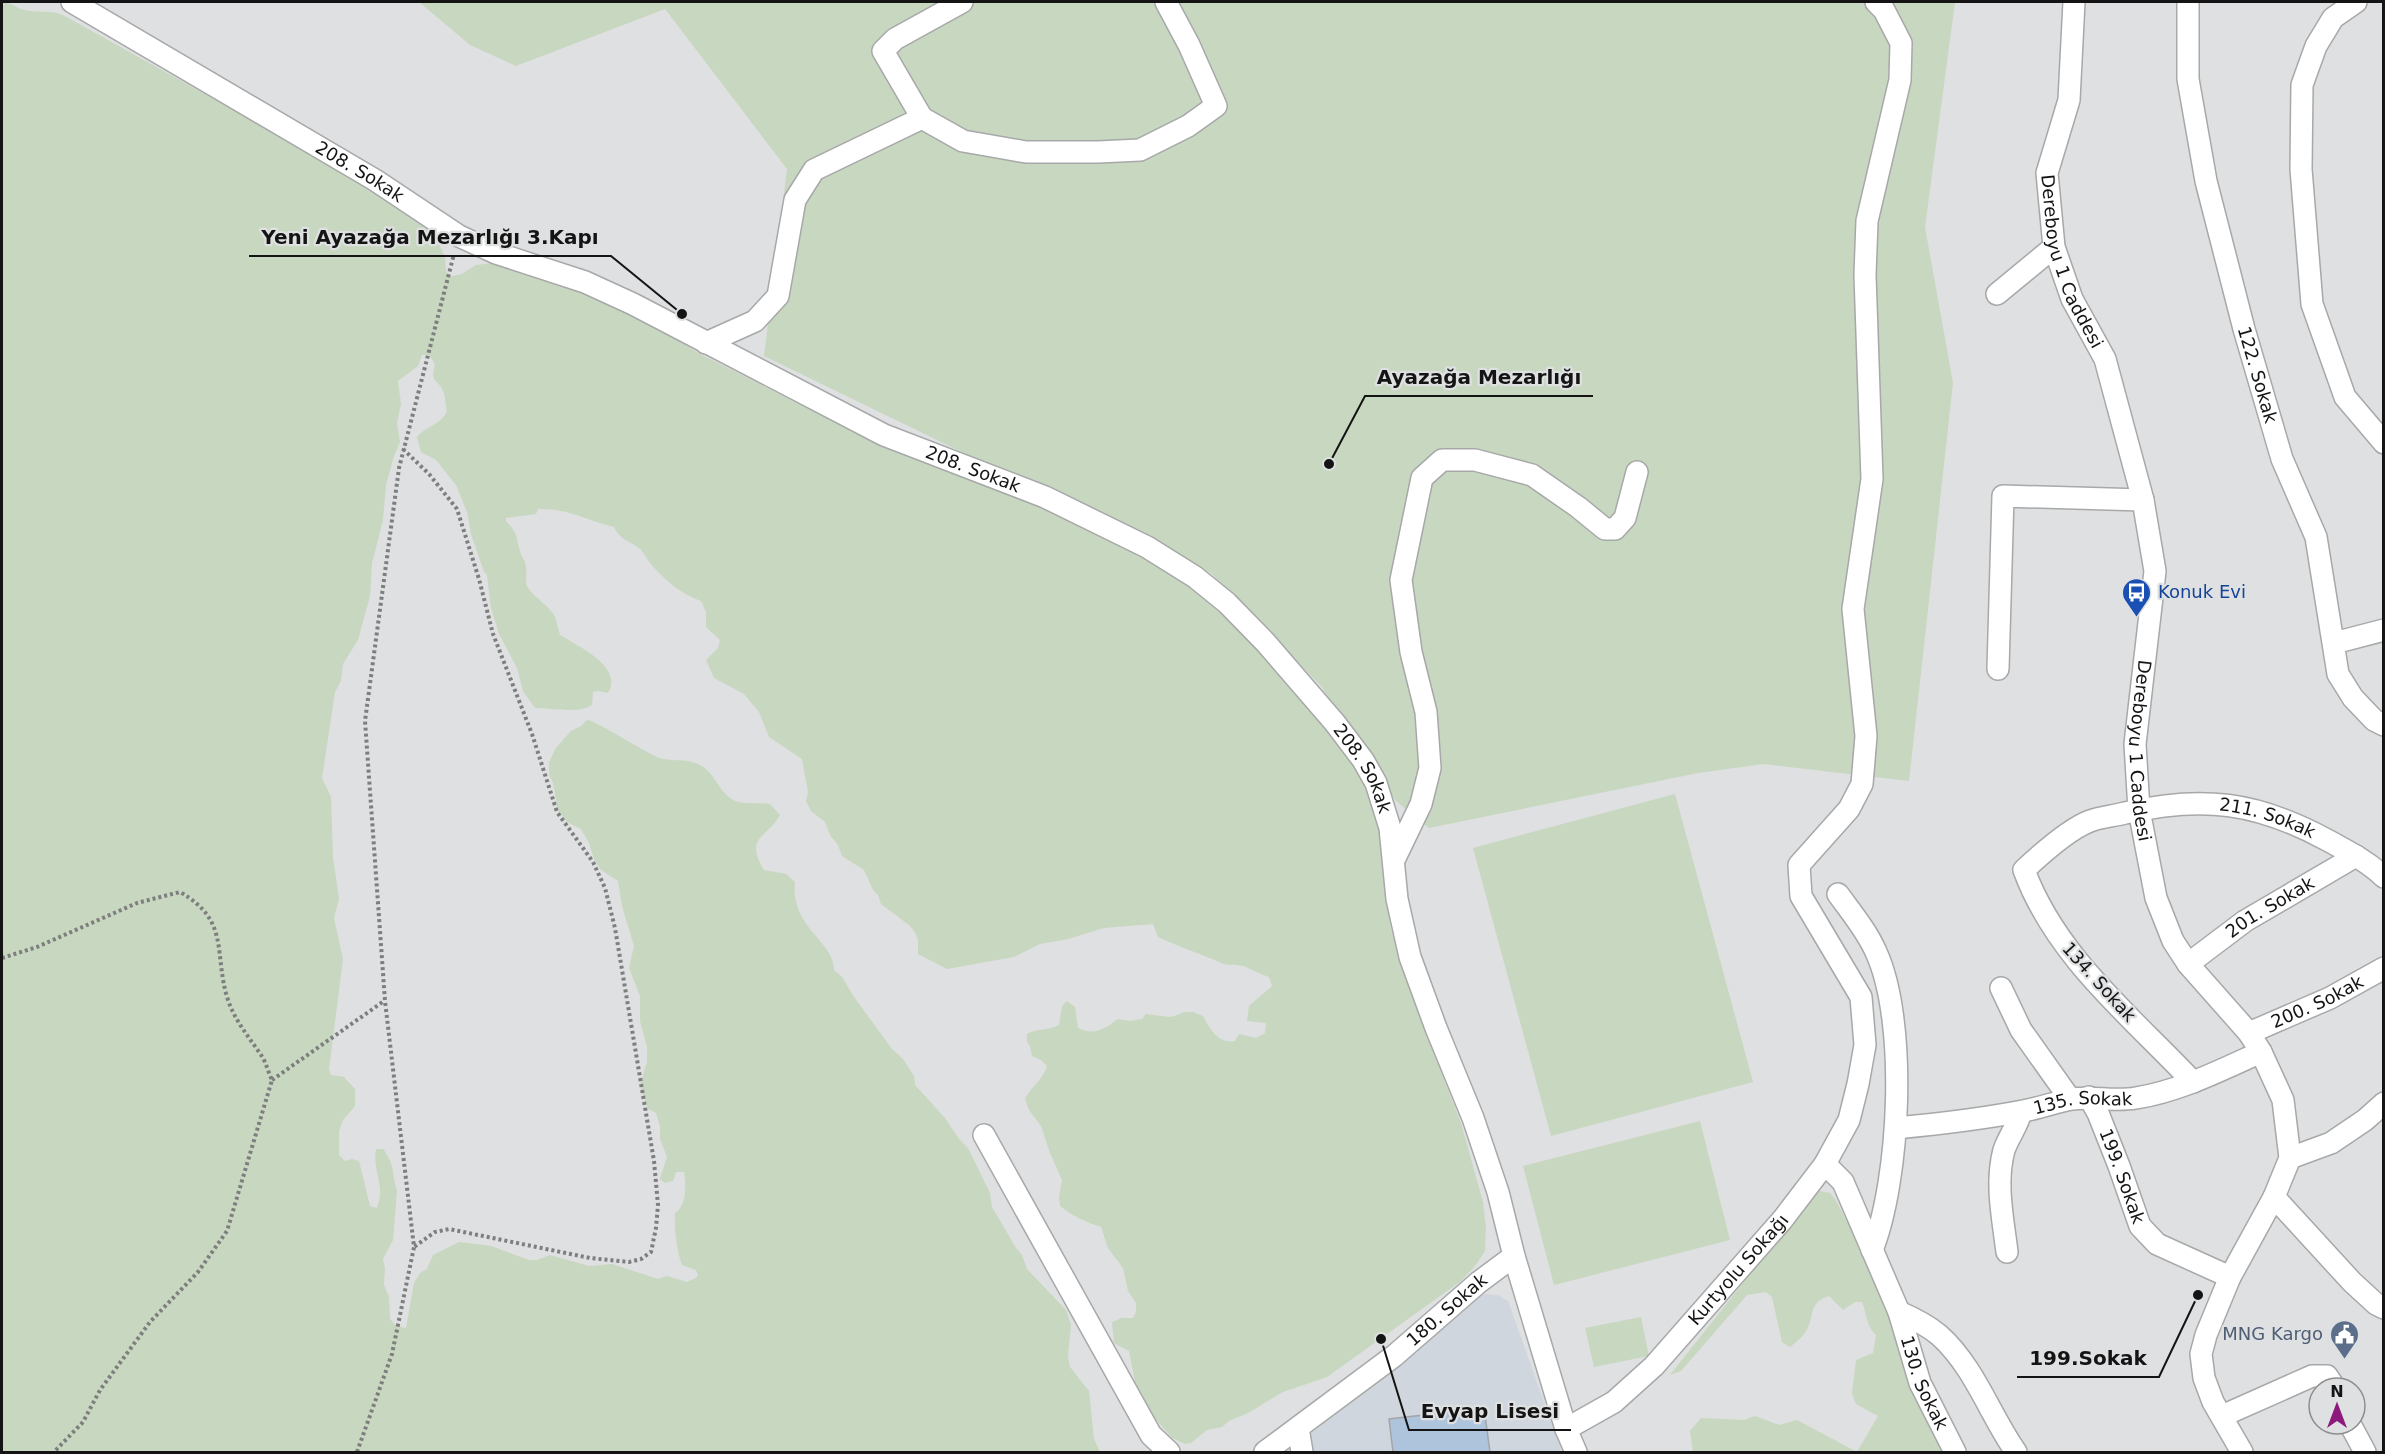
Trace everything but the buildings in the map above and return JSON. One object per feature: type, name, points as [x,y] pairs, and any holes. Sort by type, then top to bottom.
[{"type":"street","name":"208. Sokak","points":[[72,2],[375,180],[459,236],[496,252],[585,282],[633,304],[884,435],[1045,497],[1148,547],[1195,577],[1227,603],[1335,723],[1363,760],[1376,783],[1390,828],[1400,921],[1410,957],[1473,1118],[1498,1192],[1514,1256],[1566,1429],[1576,1452]]},
{"type":"street","points":[[962,2],[895,39],[883,51],[922,118],[963,141],[1026,153],[1140,150],[1188,126],[1216,106],[1189,45],[1166,2]]},
{"type":"street","name":"Kurtyolu Sokağı","points":[[1566,1429],[1614,1402],[1654,1366],[1784,1219],[1825,1164],[1849,1120],[1858,1084],[1865,1046],[1862,997],[1801,896],[1800,865],[1849,809],[1862,784],[1866,736],[1853,609],[1872,479],[1865,275],[1867,221],[1900,80],[1900,43],[1884,10],[1876,2]]},
{"type":"street","name":"Dereboyu 1 Caddesi","points":[[2074,2],[2069,100],[2047,173],[2054,246],[2072,299],[2105,359],[2142,500],[2155,571],[2135,744],[2139,810],[2156,898],[2173,941],[2188,964],[2249,1033],[2261,1052],[2283,1100],[2290,1158],[2274,1197],[2230,1277],[2206,1335],[2201,1354],[2204,1378],[2213,1402],[2242,1452]]},
{"type":"street","name":"122. Sokak","points":[[2188,2],[2187,79],[2206,181],[2244,329],[2282,459],[2316,537],[2338,674],[2353,698],[2374,720],[2384,725]]},
{"type":"street","points":[[2356,2],[2333,18],[2316,46],[2302,85],[2301,169],[2312,304],[2344,398],[2384,443]]},
{"type":"street","points":[[706,343],[755,321],[778,296],[795,200],[813,170],[922,118]]},
{"type":"street","points":[[1997,294],[2054,246]]},
{"type":"street","points":[[1394,860],[1420,804],[1430,768],[1426,712],[1411,652],[1401,580],[1422,478],[1442,460],[1475,460],[1532,475],[1605,529],[1615,529],[1625,518],[1637,472]]},
{"type":"street","points":[[1998,669],[2003,496],[2142,500]]},
{"type":"street","points":[[2334,643],[2384,630]]},
{"type":"street","name":"211. Sokak","points":[[2024,870],[2046,850],[2088,822],[2139,810],[2184,803],[2214,803],[2241,806],[2283,819],[2356,856],[2384,878]]},
{"type":"street","name":"201. Sokak","points":[[2188,964],[2246,921],[2356,856]]},
{"type":"street","name":"134. Sokak","points":[[2024,870],[2034,898],[2064,945],[2103,990],[2193,1082]]},
{"type":"street","points":[[1838,894],[1876,951],[1884,976],[1894,1036],[1896,1128],[1886,1207],[1872,1250]]},
{"type":"street","name":"200. Sokak","points":[[2249,1033],[2330,998],[2384,968]]},
{"type":"street","name":"199. Sokak","points":[[2001,987],[2021,1030],[2079,1098],[2097,1113],[2140,1226],[2157,1244],[2230,1277]]},
{"type":"street","name":"135. Sokak","points":[[1896,1128],[2021,1112],[2079,1098],[2113,1101],[2138,1098],[2193,1082],[2261,1052]]},
{"type":"street","points":[[2290,1158],[2331,1143],[2365,1120],[2384,1102]]},
{"type":"street","points":[[2007,1252],[2000,1176],[2005,1147],[2021,1112]]},
{"type":"street","points":[[984,1135],[1150,1435],[1169,1452]]},
{"type":"street","points":[[1825,1164],[1843,1182],[1899,1312],[1922,1323],[1940,1336],[1952,1350],[1967,1370],[2016,1452]]},
{"type":"street","points":[[2274,1197],[2352,1282],[2376,1304],[2384,1308]]},
{"type":"street","name":"180. Sokak","points":[[1265,1452],[1394,1356],[1479,1282],[1514,1256]]},
{"type":"street","name":"130. Sokak","points":[[1899,1312],[1920,1383],[1955,1452]]},
{"type":"street","points":[[2222,1416],[2307,1378]]},
{"type":"street","points":[[1298,1428],[1302,1452]]},
{"type":"street","points":[[2356,1436],[2365,1452]]},
{"type":"path","points":[[357,1452],[392,1354],[414,1247],[385,1001],[365,721],[399,468],[459,236]]},
{"type":"path","points":[[403,449],[429,474],[457,509],[493,634],[532,734],[557,812],[593,862],[604,888],[615,928],[654,1161],[658,1205],[657,1228],[651,1252],[641,1259],[629,1262],[590,1258],[449,1229],[435,1232],[414,1247]]},
{"type":"path","points":[[2,958],[36,947],[137,903],[180,892],[197,902],[209,915],[219,941],[228,999],[242,1031],[262,1057],[272,1080]]},
{"type":"path","points":[[54,1452],[83,1422],[100,1390],[150,1322],[198,1272],[227,1231],[272,1080],[385,1001]]},
{"type":"shaded area","points":[[1485,1294],[1498,1295],[1508,1301],[1562,1452],[1288,1452],[1475,1299]]},
{"type":"green space","points":[[2,2],[24,10],[63,15],[361,181],[423,225],[437,240],[445,257],[449,277],[462,274],[476,265],[493,263],[583,291],[632,313],[702,355],[879,444],[1038,505],[1144,558],[1188,586],[1218,611],[1330,729],[1367,785],[1381,829],[1391,928],[1426,1034],[1461,1123],[1483,1202],[1486,1227],[1485,1251],[1475,1266],[1461,1281],[1327,1377],[1283,1392],[1222,1427],[1207,1430],[1191,1443],[1185,1444],[1172,1438],[1148,1410],[1142,1394],[1136,1387],[1129,1351],[1114,1343],[1112,1322],[1122,1318],[1133,1318],[1136,1312],[1136,1303],[1128,1291],[1123,1268],[1108,1248],[1101,1227],[1079,1218],[1060,1206],[1062,1180],[1041,1126],[1029,1110],[1025,1099],[1047,1066],[1032,1056],[1027,1034],[1059,1025],[1062,1006],[1067,1001],[1075,1007],[1078,1028],[1089,1031],[1099,1030],[1118,1019],[1130,1021],[1142,1019],[1146,1014],[1169,1017],[1184,1012],[1193,1012],[1203,1016],[1219,1038],[1235,1041],[1239,1034],[1256,1038],[1265,1033],[1266,1023],[1247,1021],[1249,1006],[1272,986],[1269,977],[1243,966],[1222,963],[1158,937],[1153,924],[1104,928],[1068,939],[1040,944],[1014,957],[947,969],[918,954],[918,939],[914,931],[881,904],[864,870],[842,856],[825,822],[811,811],[806,801],[808,792],[802,759],[769,737],[759,712],[744,694],[714,678],[706,660],[718,648],[720,640],[706,627],[706,612],[701,601],[679,590],[667,580],[641,550],[621,537],[614,527],[568,512],[549,509],[538,509],[536,514],[506,518],[515,533],[526,564],[527,586],[553,613],[560,635],[597,658],[605,666],[611,683],[608,693],[593,692],[592,705],[586,708],[572,710],[535,708],[523,691],[517,668],[499,634],[491,608],[487,575],[484,572],[471,534],[467,512],[456,485],[436,460],[421,452],[417,437],[441,419],[447,411],[444,393],[434,378],[435,364],[429,355],[422,355],[418,366],[398,381],[401,404],[397,423],[400,442],[386,485],[383,520],[372,563],[370,596],[358,640],[343,664],[341,681],[335,692],[322,778],[331,797],[333,857],[339,899],[334,918],[343,959],[329,1069],[331,1075],[344,1077],[355,1089],[355,1106],[343,1120],[339,1131],[339,1155],[345,1161],[352,1159],[359,1161],[370,1206],[377,1208],[380,1185],[375,1157],[376,1149],[383,1149],[392,1165],[397,1190],[393,1240],[383,1259],[384,1285],[389,1297],[390,1319],[396,1326],[406,1328],[414,1283],[420,1273],[427,1269],[433,1255],[459,1242],[491,1246],[529,1260],[537,1260],[550,1255],[589,1266],[612,1264],[658,1279],[667,1276],[687,1282],[698,1275],[696,1270],[682,1265],[676,1240],[675,1213],[684,1200],[684,1172],[676,1172],[673,1181],[665,1183],[660,1179],[667,1157],[660,1139],[660,1126],[656,1113],[648,1109],[640,1085],[647,1062],[647,1047],[640,1021],[640,996],[629,968],[634,946],[622,906],[618,881],[601,870],[581,829],[567,822],[558,810],[553,783],[549,775],[549,763],[555,749],[571,731],[587,720],[657,757],[696,763],[706,769],[728,797],[741,802],[770,804],[780,815],[759,839],[756,851],[758,859],[764,870],[786,874],[795,882],[795,898],[799,911],[827,950],[834,970],[842,977],[892,1049],[903,1059],[914,1076],[915,1085],[968,1148],[990,1193],[992,1207],[1022,1255],[1027,1269],[1066,1310],[1071,1325],[1068,1356],[1070,1367],[1089,1391],[1094,1439],[1100,1452],[2,1452]]},
{"type":"green space","points":[[419,2],[1955,2],[1925,227],[1953,383],[1909,781],[1764,764],[1698,773],[1429,828],[1396,801],[1321,686],[1211,573],[764,356],[787,169],[665,9],[516,66],[470,45]]},
{"type":"green space","points":[[1675,794],[1753,1082],[1551,1136],[1473,848]]},
{"type":"green space","points":[[1700,1121],[1730,1240],[1554,1285],[1523,1166]]},
{"type":"green space","points":[[1820,1191],[1830,1193],[1835,1199],[1865,1255],[1948,1452],[1857,1452],[1878,1416],[1856,1404],[1852,1393],[1856,1360],[1873,1353],[1876,1335],[1868,1324],[1862,1302],[1855,1302],[1843,1310],[1829,1296],[1822,1299],[1814,1307],[1810,1323],[1804,1334],[1790,1347],[1782,1342],[1772,1297],[1766,1292],[1747,1295],[1681,1371],[1670,1375],[1813,1195]]},
{"type":"green space","points":[[1641,1317],[1649,1356],[1594,1367],[1585,1328]]},
{"type":"green space","points":[[1755,1416],[1779,1425],[1797,1420],[1857,1452],[1693,1452],[1690,1431],[1701,1418],[1744,1420]]},
{"type":"place","name":"Yeni Ayazağa Mezarlığı 3.Kapı","points":[[682,314]]},
{"type":"place","name":"Ayazağa Mezarlığı","points":[[1329,464]]},
{"type":"place","name":"Konuk Evi","points":[[2137,618]]},
{"type":"place","name":"199.Sokak","points":[[2198,1295]]},
{"type":"place","name":"Evyap Lisesi","points":[[1381,1339]]},
{"type":"place","name":"MNG Kargo","points":[[2344,1360]]}]
